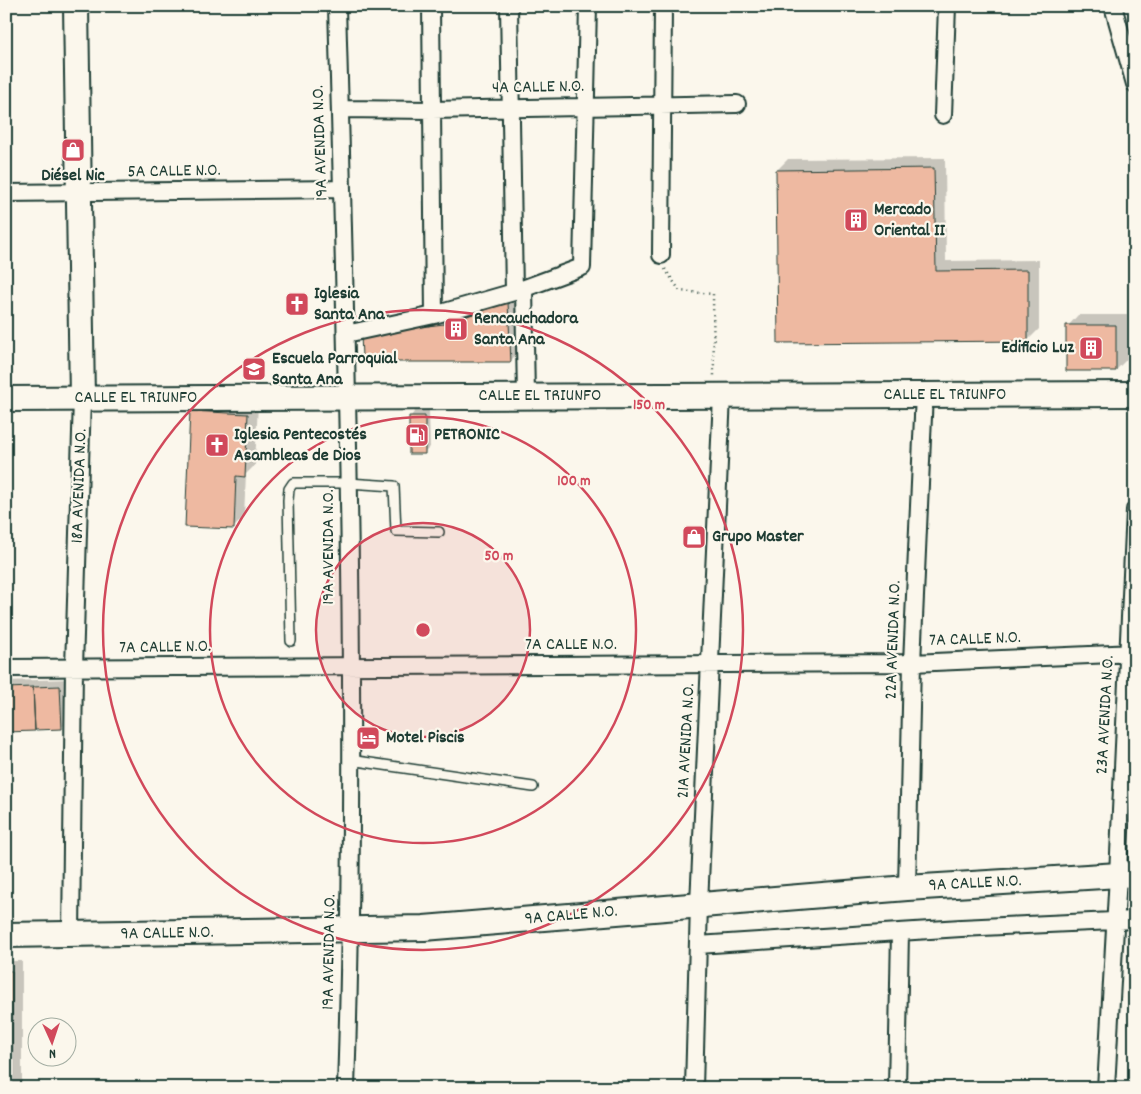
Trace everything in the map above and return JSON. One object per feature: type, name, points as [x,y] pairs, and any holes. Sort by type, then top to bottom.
[{"type":"street","name":"18A AVENIDA N.O.","points":[[71,935],[74,668],[82,398],[76,6]]},
{"type":"street","name":"19A AVENIDA N.O.","points":[[337,6],[346,334],[350,666],[351,930],[346,1088]]},
{"type":"street","points":[[431,6],[434,315]]},
{"type":"street","points":[[509,6],[511,108],[526,396]]},
{"type":"street","points":[[346,334],[434,315],[519,290],[582,267],[588,6]]},
{"type":"street","points":[[661,255],[663,6]]},
{"type":"street","points":[[943,116],[947,6]]},
{"type":"street","points":[[1113,6],[1135,84]]},
{"type":"street","name":"4A CALLE N.O.","points":[[340,110],[737,104]]},
{"type":"street","name":"5A CALLE N.O.","points":[[6,193],[342,189]]},
{"type":"street","name":"22A AVENIDA N.O.","points":[[907,888],[912,662],[924,394]]},
{"type":"street","name":"CALLE EL TRIUNFO","points":[[6,399],[1135,394]]},
{"type":"street","name":"21A AVENIDA N.O.","points":[[694,1088],[718,396]]},
{"type":"street","name":"23A AVENIDA N.O.","points":[[1106,1088],[1116,921],[1127,875],[1135,510]]},
{"type":"street","name":"7A CALLE N.O.","points":[[6,668],[710,665],[912,662],[1132,654]]},
{"type":"street","name":"9A CALLE N.O.","points":[[6,935],[434,927],[907,888],[1127,875]]},
{"type":"street","points":[[698,945],[1135,920]]},
{"type":"street","points":[[897,1088],[900,932]]},
{"type":"lane","points":[[291,641],[289,489],[293,483],[348,482],[394,486],[396,531],[439,532]]},
{"type":"lane","points":[[350,760],[533,787]]},
{"type":"path","points":[[661,255],[667,273],[680,292],[713,294],[718,396]]},
{"type":"building","name":"Mercado Oriental II","points":[[934,168],[936,271],[1028,270],[1028,341],[778,343],[776,170]]},
{"type":"building","name":"Rencauchadora Santa Ana","points":[[508,302],[511,362],[375,362],[376,358],[362,357],[361,334],[444,324]]},
{"type":"building","name":"Edificio Luz","points":[[1066,325],[1116,325],[1116,371],[1066,371]]},
{"type":"building","name":"Iglesia Pentecostés Asambleas de Dios","points":[[190,411],[248,414],[245,477],[236,476],[234,529],[185,527]]},
{"type":"building","name":"PETRONIC","points":[[409,416],[425,416],[425,454],[409,454]]},
{"type":"building","points":[[60,686],[62,729],[35,730],[33,687]]},
{"type":"building","points":[[33,687],[35,731],[6,732],[6,688]]},
{"type":"building","points":[[6,971],[12,971],[12,1088],[6,1088]]},
{"type":"place","name":"Diésel Nic","points":[[73,150]]},
{"type":"place","name":"Mercado Oriental II","points":[[856,220]]},
{"type":"place","name":"Iglesia Santa Ana","points":[[297,304]]},
{"type":"place","name":"Rencauchadora Santa Ana","points":[[456,329]]},
{"type":"place","name":"Edificio Luz","points":[[1091,348]]},
{"type":"place","name":"Escuela Parroquial Santa Ana","points":[[254,369]]},
{"type":"place","name":"PETRONIC","points":[[417,435]]},
{"type":"place","name":"Iglesia Pentecostés Asambleas de Dios","points":[[217,445]]},
{"type":"place","name":"Grupo Master","points":[[694,537]]},
{"type":"place","name":"Motel Piscis","points":[[368,738]]}]
